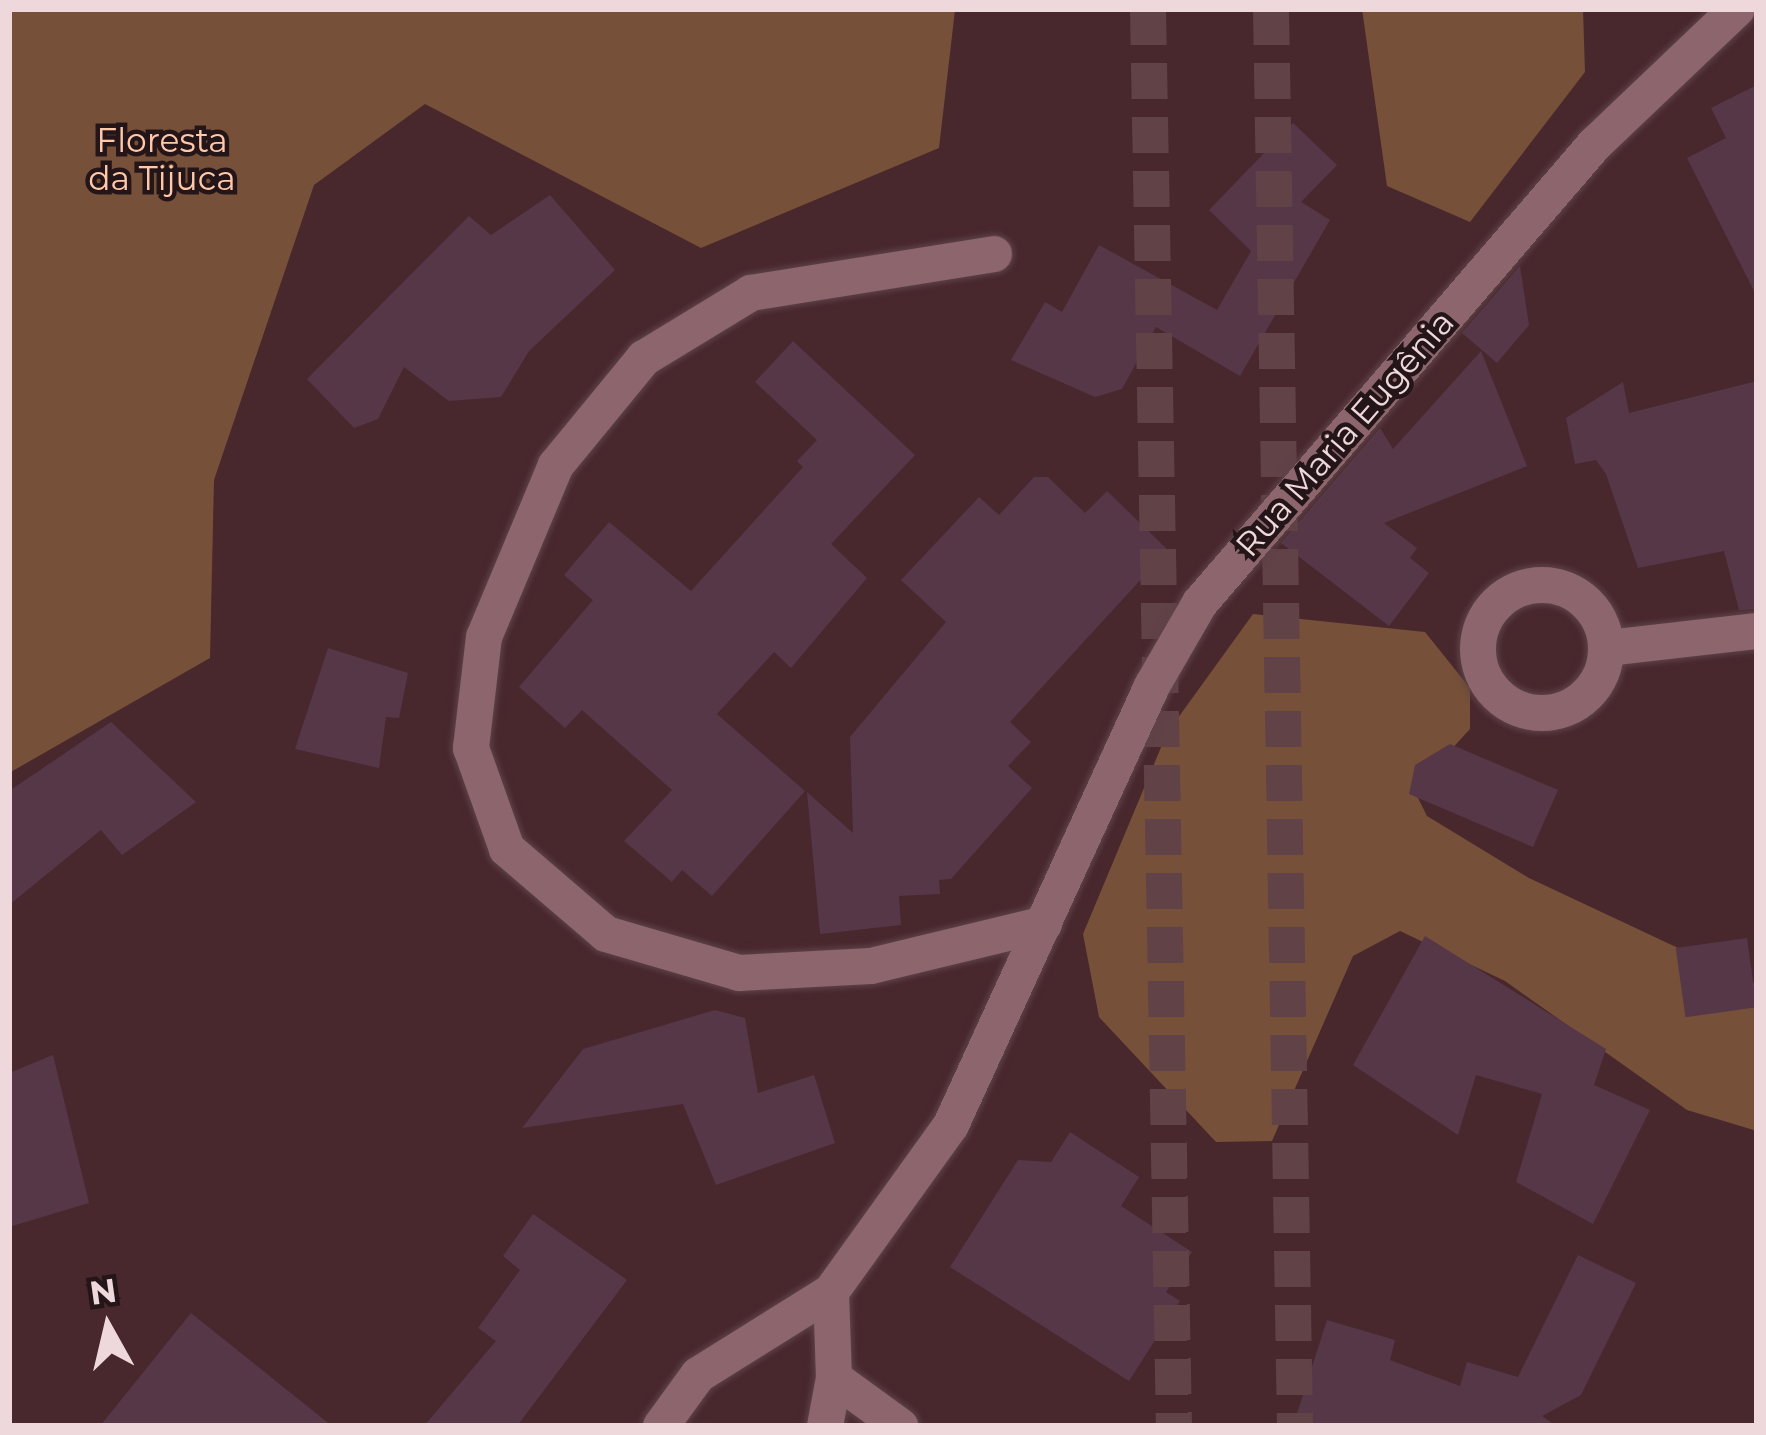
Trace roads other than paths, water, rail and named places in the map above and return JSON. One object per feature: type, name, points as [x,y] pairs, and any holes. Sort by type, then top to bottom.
[{"type":"street","name":"Rua Maria Eugênia","points":[[831,1292],[951,1125],[1200,603],[1595,144],[1737,9]]},
{"type":"street","points":[[994,254],[751,293],[644,358],[556,465],[484,638],[471,748],[507,849],[606,934],[739,974],[872,967],[1044,924]]},
{"type":"street","points":[[1607,648],[1757,631]]},
{"type":"street","points":[[662,1426],[698,1375],[831,1292],[834,1378],[825,1426]]},
{"type":"street","points":[[834,1378],[901,1426]]},
{"type":"tunnel","points":[[1148,9],[1174,1426]]},
{"type":"tunnel","points":[[1271,9],[1295,1426]]},
{"type":"park label","name":"Floresta da Tijuca","points":[[162,160]]}]
